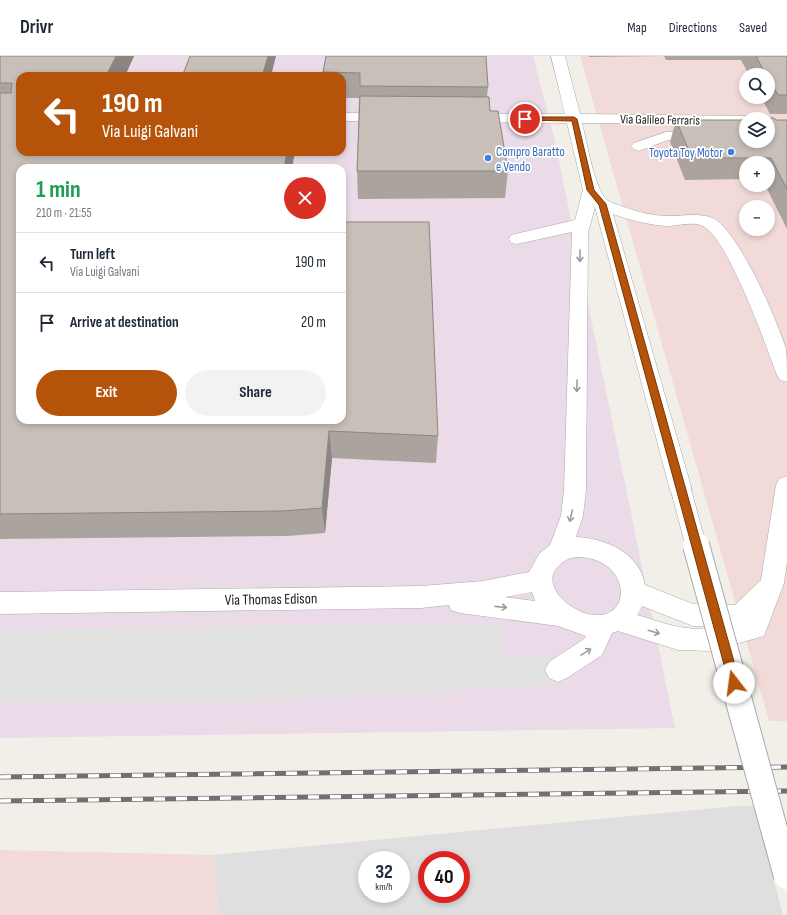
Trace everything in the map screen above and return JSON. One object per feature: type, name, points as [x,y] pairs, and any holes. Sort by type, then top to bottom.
[{"type":"street","points":[[558,56],[574,119],[681,490],[787,876]]},
{"type":"street","points":[[346,117],[406,118]]},
{"type":"street","name":"Via Galileo Ferraris","points":[[454,118],[739,123]]},
{"type":"street","points":[[639,146],[666,136],[739,136]]},
{"type":"street","points":[[560,551],[572,516],[575,490],[580,233],[582,223],[597,197]]},
{"type":"street","points":[[597,197],[621,213],[666,221],[692,220],[709,222],[722,232],[745,274],[787,375]]},
{"type":"street","points":[[517,239],[564,229],[582,223]]},
{"type":"street","points":[[558,670],[593,647],[610,623],[627,611],[634,599],[634,592],[628,572],[618,560],[605,552],[590,547],[574,547],[560,551],[550,558],[543,568],[540,580],[543,593],[549,604],[560,614],[573,622],[588,626],[610,623],[678,639],[710,640],[755,628],[772,583],[786,491]]},
{"type":"street","name":"Via Thomas Edison","points":[[0,603],[421,598],[483,591],[540,580]]},
{"type":"street","points":[[634,592],[693,616],[740,616],[772,583]]},
{"type":"street","points":[[421,598],[560,614]]},
{"type":"shaded area","points":[[0,56],[533,56],[554,137],[675,728],[0,738]]},
{"type":"shaded area","points":[[580,56],[787,56],[787,721],[769,721]]},
{"type":"shaded area","points":[[503,623],[501,654],[546,655],[570,684],[253,702],[0,702],[0,629]]},
{"type":"shaded area","points":[[737,806],[754,806],[783,915],[218,915],[213,855]]},
{"type":"shaded area","points":[[0,850],[213,855],[218,915],[0,915]]},
{"type":"building","points":[[0,56],[116,56],[108,72],[16,72],[16,156],[286,156],[285,164],[16,164],[16,424],[346,424],[346,222],[429,222],[438,436],[329,431],[322,508],[283,511],[0,514],[0,93],[11,93],[12,83],[0,83]]},
{"type":"building","points":[[190,56],[268,56],[263,72],[184,72]]},
{"type":"building","points":[[326,56],[486,56],[488,87],[360,86],[360,73],[323,72]]},
{"type":"building","points":[[756,56],[787,56],[787,95],[778,95],[775,90],[775,68],[762,68]]},
{"type":"building","points":[[360,96],[489,97],[490,111],[498,111],[508,171],[357,171]]},
{"type":"building","points":[[775,119],[787,120],[787,189],[775,166],[775,156],[692,158],[676,120],[739,120],[739,148],[775,148]]},
{"type":"railway","points":[[0,777],[787,767]]},
{"type":"railway","points":[[0,801],[787,791]]},
{"type":"place","name":"Toyota Toy Motor","points":[[731,152]]},
{"type":"place","name":"Compro Baratto e Vendo","points":[[488,158]]},
{"type":"route","points":[[525,119],[574,119],[591,190],[602,204],[734,683]]}]
